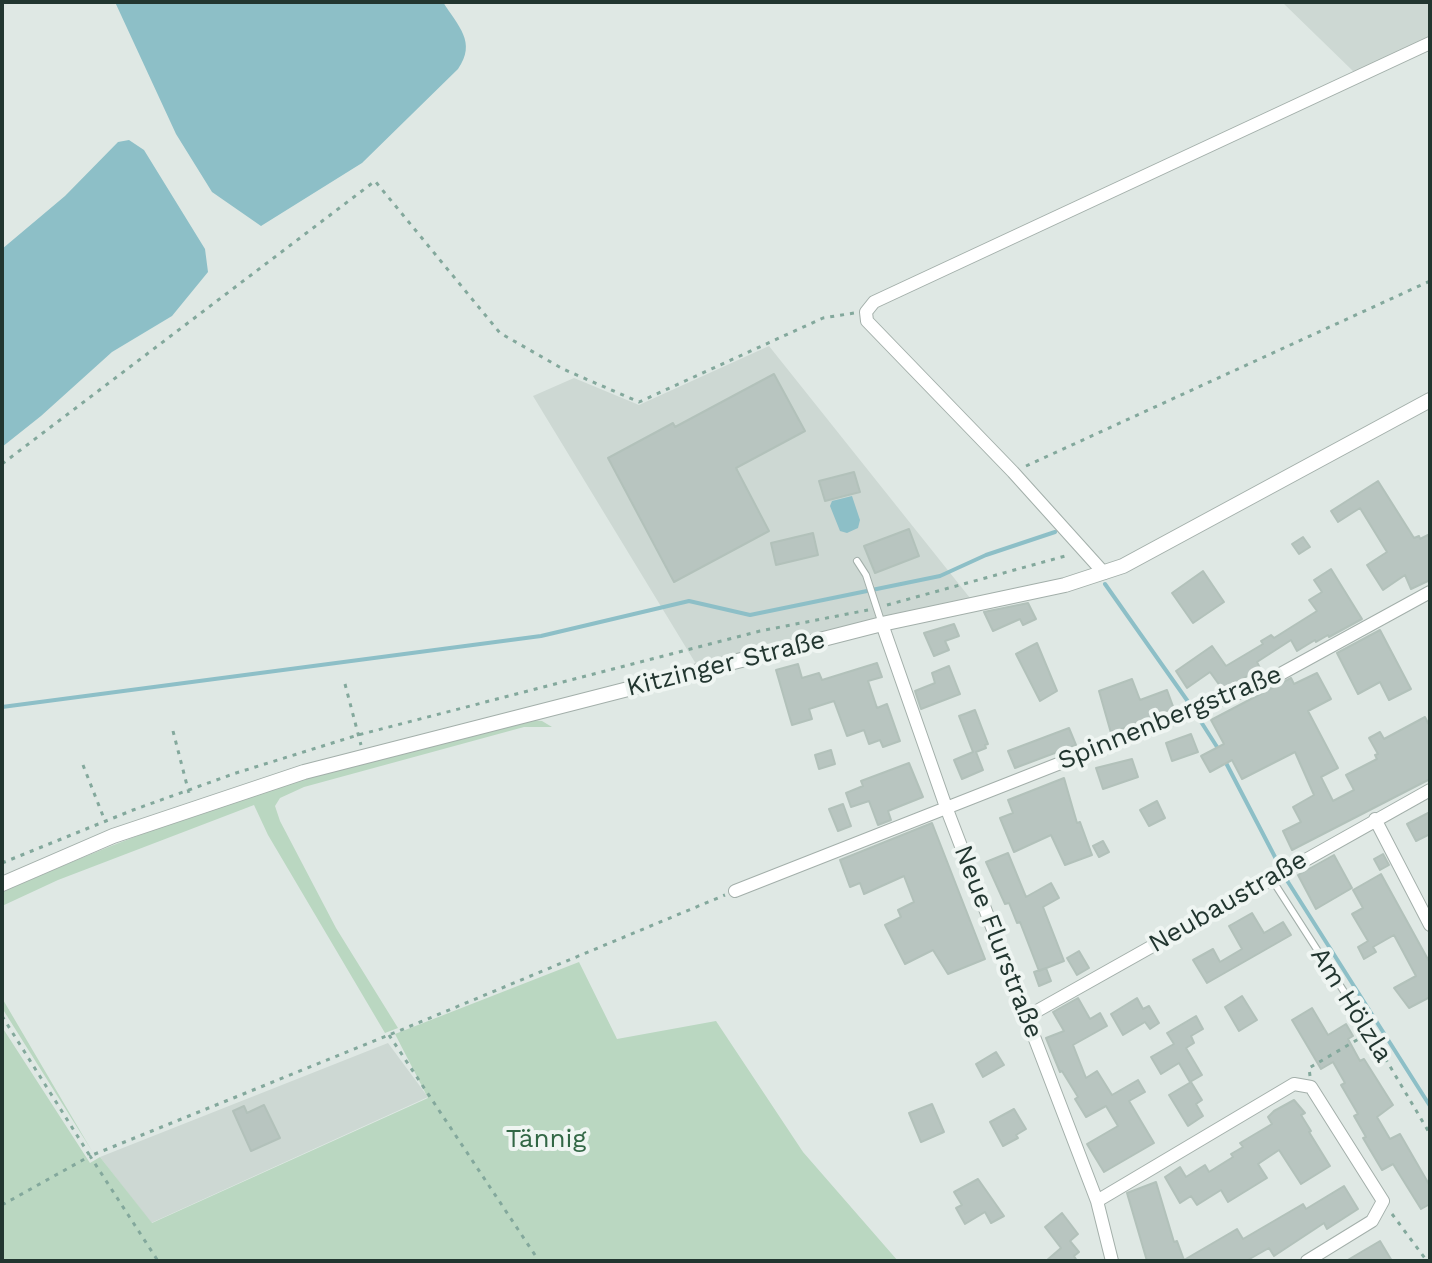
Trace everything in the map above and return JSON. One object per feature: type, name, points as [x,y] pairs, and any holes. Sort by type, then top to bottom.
[{"type":"street","points":[[1104,573],[1013,472],[867,321],[866,312],[874,302],[1430,43]]},
{"type":"street","name":"Kitzinger Straße","points":[[2,884],[113,836],[304,772],[882,624],[1065,585],[1104,573],[1123,566],[1430,400]]},
{"type":"street","name":"Spinnenbergstraße","points":[[735,891],[1264,683],[1430,592]]},
{"type":"street","name":"Neue Flurstraße","points":[[882,624],[946,807],[1097,1201],[1112,1261]]},
{"type":"street","name":"Neubaustraße","points":[[1028,1016],[1430,790]]},
{"type":"street","points":[[1375,819],[1430,925]]},
{"type":"street","points":[[1097,1201],[1294,1084],[1311,1087],[1383,1201],[1372,1221],[1307,1261]]},
{"type":"lane","points":[[857,561],[866,575],[882,624]]},
{"type":"lane","name":"Am Hölzla","points":[[1271,878],[1370,1032]]},
{"type":"path","points":[[2,464],[375,181],[500,333],[563,369],[639,402],[823,318],[866,312]]},
{"type":"path","points":[[1013,472],[1430,281]]},
{"type":"path","points":[[2,863],[186,791],[358,735],[745,635],[877,608],[1085,549]]},
{"type":"path","points":[[345,684],[364,757]]},
{"type":"path","points":[[173,731],[186,791],[195,808]]},
{"type":"path","points":[[83,765],[113,836]]},
{"type":"path","points":[[2,1205],[90,1156],[735,891]]},
{"type":"path","points":[[2,1016],[158,1261]]},
{"type":"path","points":[[1311,1087],[1309,1068],[1370,1032]]},
{"type":"path","name":"Am Hölzla","points":[[1370,1032],[1430,1134]]},
{"type":"path","points":[[389,1035],[539,1261]]},
{"type":"path","points":[[1383,1201],[1427,1261]]},
{"type":"shaded area","points":[[1282,2],[1430,2],[1430,36],[1355,73]]},
{"type":"shaded area","points":[[769,346],[974,603],[696,664],[533,396],[574,378],[639,405]]},
{"type":"shaded area","points":[[388,1043],[428,1097],[151,1223],[100,1157]]},
{"type":"green space","points":[[531,720],[542,721],[552,727],[524,727],[304,787],[280,798],[275,806],[336,928],[398,1028],[385,1033],[268,835],[254,805],[58,880],[2,906],[2,892],[220,806],[353,764]]},
{"type":"green space","name":"Tännig","points":[[579,962],[617,1039],[716,1021],[803,1152],[898,1261],[2,1261],[2,1027],[90,1163],[100,1157],[152,1223],[428,1098],[395,1034]]},
{"type":"green space","points":[[2,998],[92,1151],[2,1008]]},
{"type":"water","points":[[115,2],[443,2],[463,34],[466,51],[458,69],[362,163],[261,226],[212,192],[176,134]]},
{"type":"water","points":[[129,140],[144,150],[205,249],[208,272],[172,316],[112,352],[2,447],[2,249],[65,196],[118,142]]},
{"type":"water","points":[[852,496],[860,520],[858,528],[847,533],[840,531],[830,506],[832,501]]},
{"type":"building","points":[[774,374],[805,431],[736,468],[769,531],[674,582],[608,458],[673,423],[675,427]]},
{"type":"building","points":[[854,472],[860,492],[825,501],[819,481]]},
{"type":"building","points":[[1378,481],[1414,538],[1419,536],[1420,539],[1430,534],[1430,580],[1411,589],[1405,575],[1383,590],[1367,565],[1387,552],[1360,508],[1338,522],[1331,511]]},
{"type":"building","points":[[909,529],[919,556],[875,573],[864,546]]},
{"type":"building","points":[[813,533],[818,555],[776,565],[771,543]]},
{"type":"building","points":[[1303,537],[1310,547],[1299,554],[1292,544]]},
{"type":"building","points":[[1331,569],[1362,619],[1297,651],[1291,640],[1257,662],[1260,668],[1223,690],[1210,672],[1187,688],[1176,671],[1212,646],[1226,666],[1263,644],[1261,641],[1271,635],[1274,638],[1317,611],[1309,600],[1322,592],[1314,580]]},
{"type":"building","points":[[1203,571],[1224,602],[1193,623],[1172,593]]},
{"type":"building","points":[[1028,603],[1036,619],[1023,625],[1020,619],[993,631],[984,612]]},
{"type":"building","points":[[954,624],[959,636],[945,641],[949,650],[934,656],[924,633]]},
{"type":"building","points":[[1380,630],[1411,689],[1389,700],[1380,682],[1358,694],[1337,653]]},
{"type":"building","points":[[1037,643],[1057,691],[1040,701],[1016,654]]},
{"type":"building","points":[[877,663],[882,677],[868,681],[877,708],[887,704],[900,741],[883,747],[880,740],[869,744],[864,730],[847,736],[834,701],[809,709],[812,719],[792,725],[776,670],[798,664],[802,678],[819,673],[822,680]]},
{"type":"building","points":[[949,666],[960,694],[921,709],[915,691],[935,683],[932,673]]},
{"type":"building","points":[[1317,673],[1331,699],[1308,711],[1338,768],[1321,777],[1333,801],[1354,790],[1346,775],[1377,759],[1375,755],[1378,754],[1369,738],[1380,732],[1384,739],[1425,717],[1430,727],[1430,779],[1292,850],[1283,831],[1301,822],[1293,807],[1314,795],[1295,752],[1242,779],[1232,760],[1210,772],[1201,756],[1224,744],[1211,720],[1291,678],[1294,684]]},
{"type":"building","points":[[1132,679],[1140,700],[1167,690],[1174,709],[1111,733],[1099,691]]},
{"type":"building","points":[[975,710],[988,744],[976,752],[983,770],[962,779],[954,760],[973,752],[959,716]]},
{"type":"building","points":[[1069,728],[1076,745],[1015,768],[1008,751]]},
{"type":"building","points":[[1191,734],[1198,752],[1172,761],[1166,743]]},
{"type":"building","points":[[831,750],[835,764],[819,769],[815,755]]},
{"type":"building","points":[[1132,759],[1138,777],[1103,789],[1096,768]]},
{"type":"building","points":[[909,763],[923,797],[888,811],[891,820],[878,825],[869,801],[851,807],[846,793],[863,786],[861,781]]},
{"type":"building","points":[[1064,778],[1077,823],[1080,822],[1092,855],[1065,865],[1051,835],[1014,852],[1000,818],[1013,813],[1008,800]]},
{"type":"building","points":[[1157,801],[1165,818],[1149,826],[1140,810]]},
{"type":"building","points":[[843,804],[851,826],[838,831],[829,809]]},
{"type":"building","points":[[1430,812],[1430,834],[1416,841],[1407,824]]},
{"type":"building","points":[[932,823],[985,959],[948,974],[933,950],[905,964],[885,925],[901,917],[898,910],[914,902],[904,876],[864,894],[860,883],[850,887],[840,860]]},
{"type":"building","points":[[1103,841],[1109,852],[1099,857],[1093,846]]},
{"type":"building","points":[[1008,853],[1026,897],[1051,883],[1059,898],[1043,907],[1064,961],[1039,971],[1020,922],[1017,923],[1009,903],[1005,904],[986,862]]},
{"type":"building","points":[[1383,854],[1389,865],[1380,870],[1374,859]]},
{"type":"building","points":[[1334,855],[1352,888],[1316,909],[1298,875]]},
{"type":"building","points":[[1381,874],[1430,963],[1430,997],[1409,1008],[1394,988],[1416,976],[1394,935],[1373,947],[1376,952],[1364,959],[1358,947],[1368,941],[1352,914],[1363,908],[1353,890]]},
{"type":"building","points":[[1252,913],[1264,933],[1283,922],[1291,935],[1207,983],[1193,960],[1213,949],[1220,962],[1242,949],[1229,926]]},
{"type":"building","points":[[1079,951],[1089,968],[1077,975],[1067,958]]},
{"type":"building","points":[[1046,968],[1051,981],[1039,986],[1034,972]]},
{"type":"building","points":[[1242,996],[1257,1020],[1239,1031],[1225,1007]]},
{"type":"building","points":[[1078,998],[1090,1019],[1100,1013],[1107,1026],[1073,1045],[1086,1078],[1097,1071],[1112,1095],[1138,1080],[1145,1092],[1129,1101],[1154,1143],[1104,1172],[1087,1144],[1118,1126],[1106,1106],[1086,1117],[1075,1099],[1078,1097],[1060,1072],[1046,1038],[1064,1031],[1053,1012]]},
{"type":"building","points":[[1137,998],[1143,1009],[1149,1006],[1159,1023],[1150,1029],[1145,1022],[1123,1035],[1111,1014]]},
{"type":"building","points":[[1312,1008],[1328,1035],[1346,1024],[1353,1036],[1348,1039],[1360,1061],[1364,1059],[1393,1105],[1377,1117],[1390,1139],[1400,1134],[1430,1186],[1430,1204],[1421,1209],[1393,1164],[1382,1170],[1363,1138],[1366,1137],[1354,1116],[1358,1114],[1341,1085],[1345,1083],[1333,1062],[1321,1069],[1292,1020]]},
{"type":"building","points":[[1196,1016],[1203,1029],[1191,1036],[1194,1043],[1186,1048],[1202,1075],[1190,1082],[1179,1063],[1161,1074],[1151,1057],[1174,1044],[1167,1033]]},
{"type":"building","points":[[996,1052],[1004,1065],[983,1077],[976,1064]]},
{"type":"building","points":[[1191,1082],[1202,1100],[1196,1104],[1203,1116],[1188,1126],[1169,1095]]},
{"type":"building","points":[[1294,1100],[1305,1113],[1301,1115],[1309,1132],[1330,1166],[1301,1184],[1279,1150],[1258,1164],[1267,1178],[1228,1202],[1221,1190],[1197,1205],[1191,1196],[1180,1203],[1165,1177],[1180,1167],[1186,1177],[1205,1165],[1209,1172],[1233,1157],[1231,1154],[1243,1147],[1240,1143],[1272,1124],[1268,1117],[1274,1111]]},
{"type":"building","points":[[932,1104],[944,1132],[921,1142],[909,1113]]},
{"type":"building","points":[[264,1105],[280,1138],[251,1151],[233,1111],[244,1106],[247,1113]]},
{"type":"building","points":[[1014,1109],[1026,1129],[1016,1135],[1018,1138],[1003,1146],[990,1122]]},
{"type":"building","points":[[978,1179],[1004,1216],[991,1223],[985,1212],[965,1224],[956,1208],[962,1205],[954,1192]]},
{"type":"building","points":[[1156,1182],[1174,1242],[1177,1241],[1184,1260],[1237,1229],[1243,1239],[1303,1204],[1306,1209],[1344,1186],[1358,1209],[1327,1229],[1324,1223],[1274,1256],[1269,1248],[1246,1261],[1147,1261],[1127,1193]]},
{"type":"building","points":[[1062,1213],[1078,1234],[1070,1241],[1079,1252],[1074,1256],[1077,1261],[1046,1261],[1061,1248],[1045,1227]]},
{"type":"building","points":[[1380,1241],[1392,1261],[1346,1261]]},
{"type":"waterway","points":[[2,707],[541,636],[689,601],[750,615],[940,576],[986,555],[1055,532]]},
{"type":"waterway","points":[[1105,584],[1219,750]]},
{"type":"waterway","points":[[1225,761],[1288,882],[1430,1106]]}]
